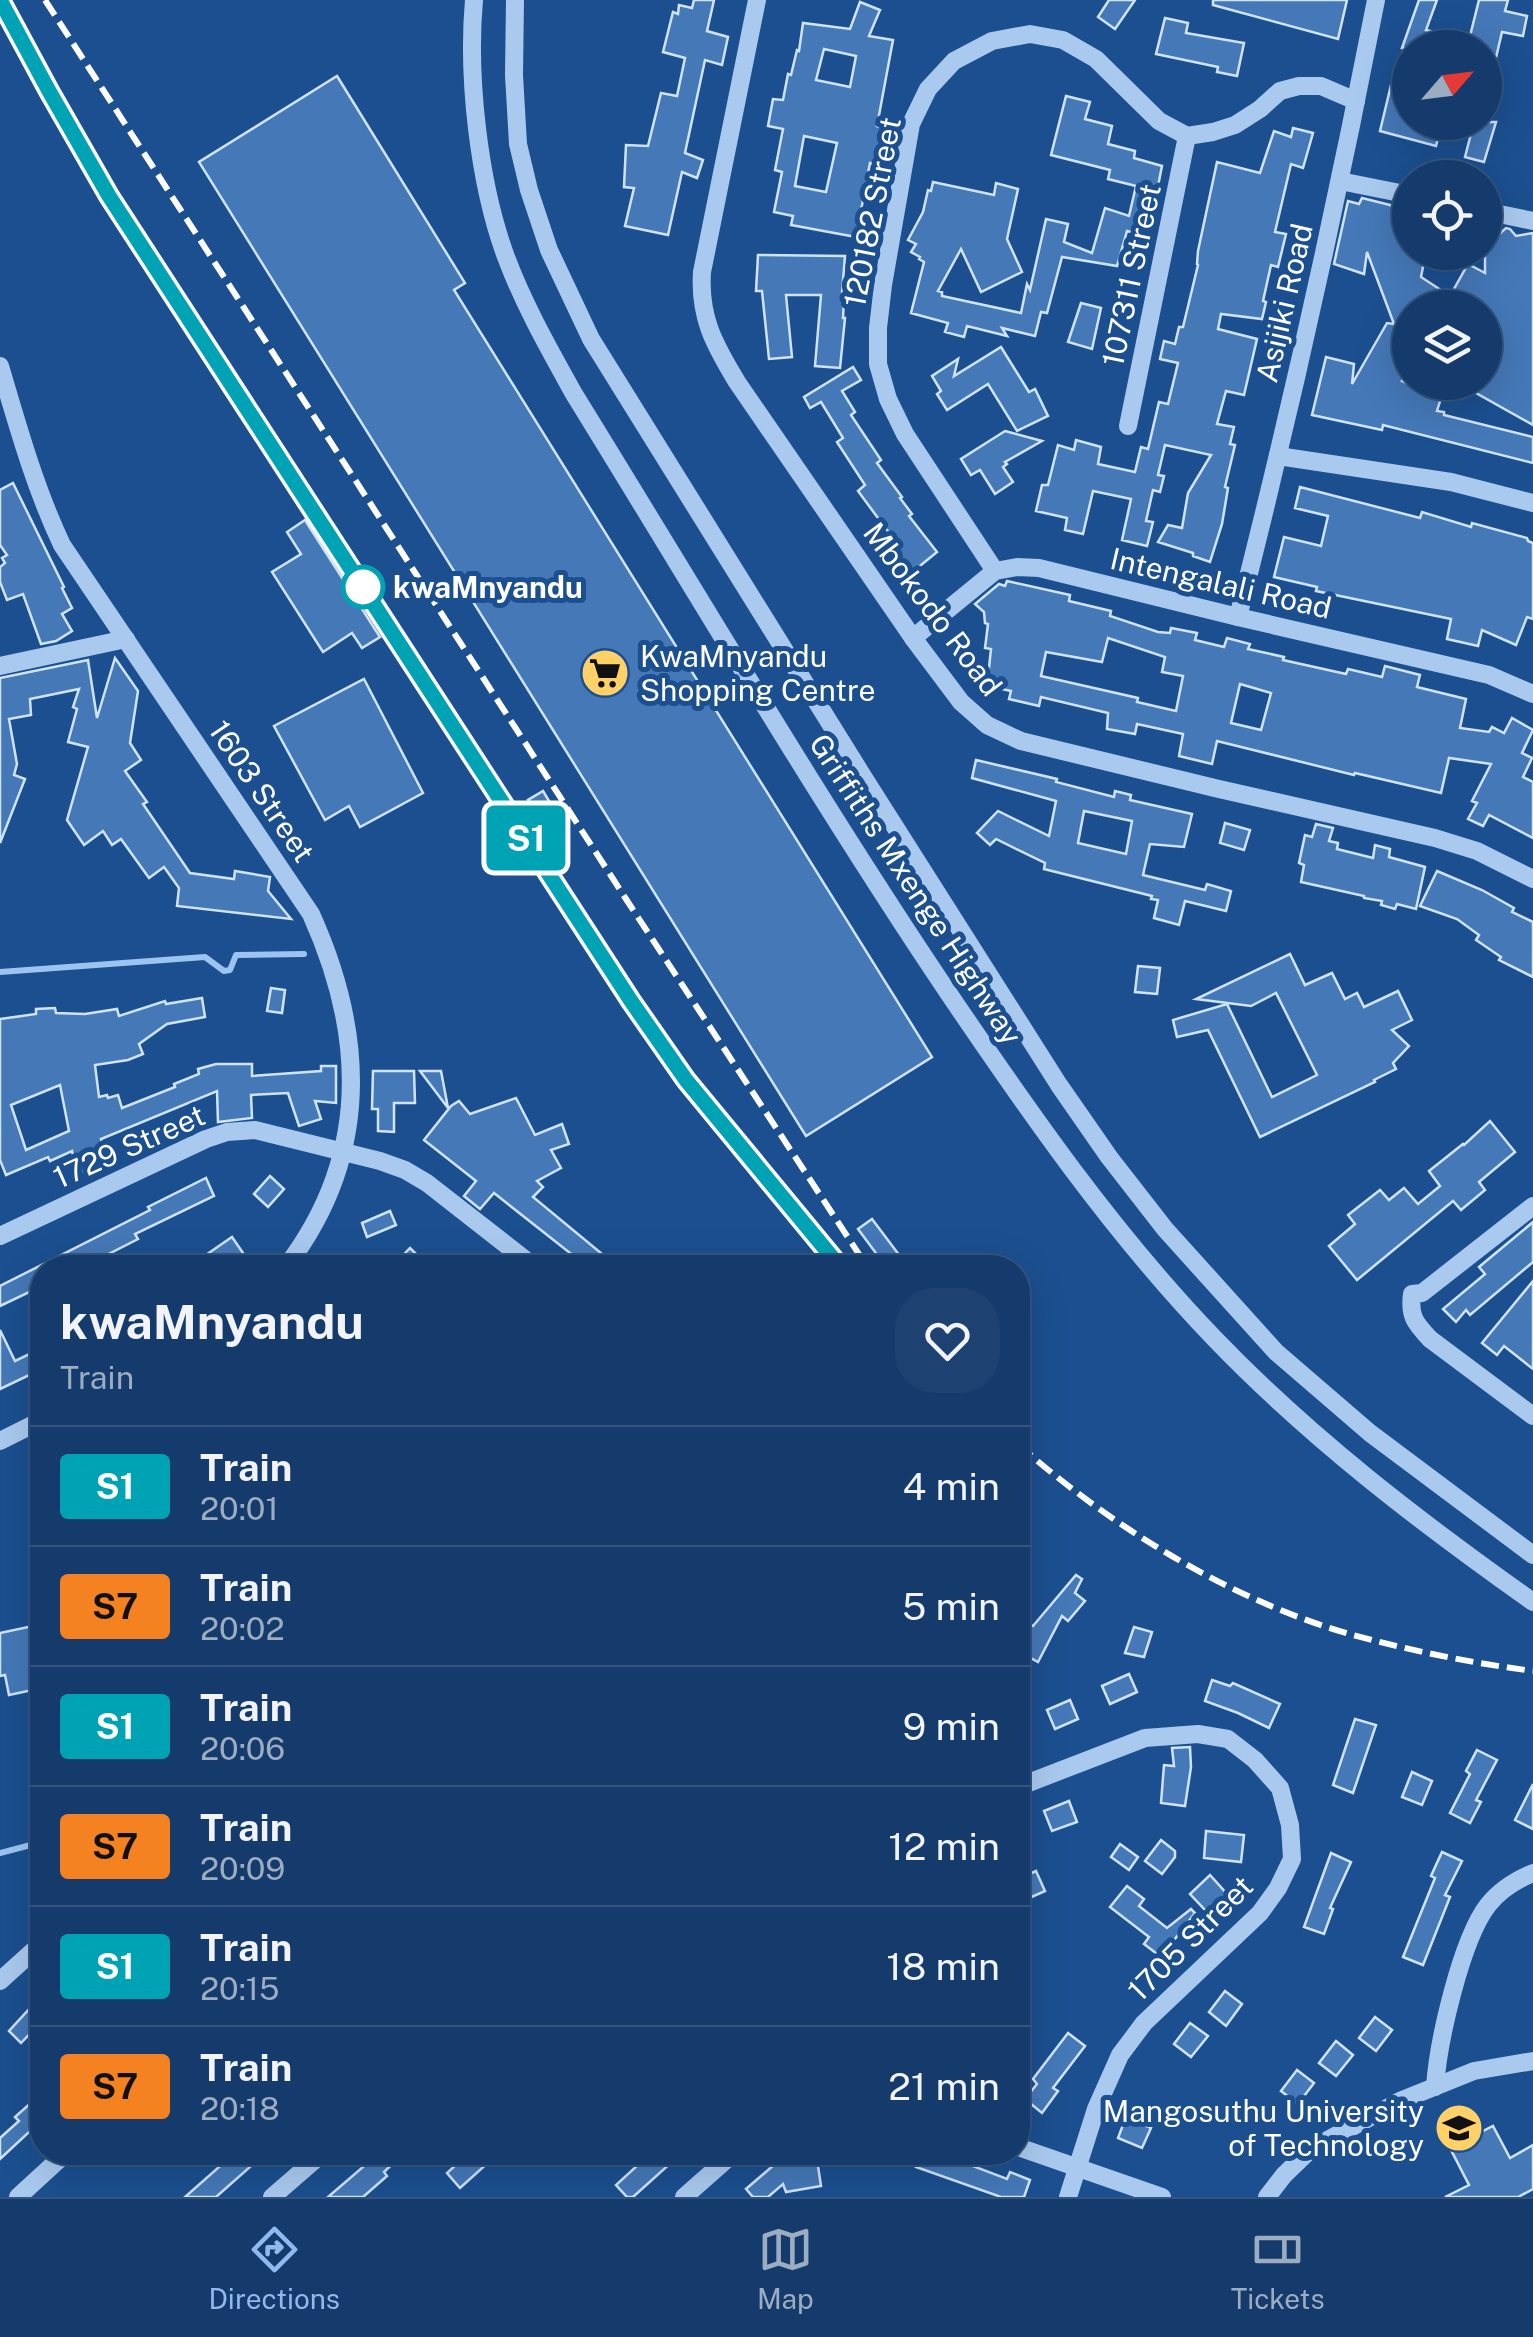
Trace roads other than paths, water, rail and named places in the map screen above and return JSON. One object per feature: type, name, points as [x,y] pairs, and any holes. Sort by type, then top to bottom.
[{"type":"street","name":"Griffiths Mxenge Highway","points":[[474,0],[480,151],[505,254],[532,317],[574,394],[888,902],[1028,1111],[1117,1227],[1212,1336],[1299,1421],[1391,1498],[1533,1602]]},
{"type":"street","name":"Griffiths Mxenge Highway","points":[[515,0],[518,144],[549,250],[591,340],[1059,1085],[1165,1230],[1276,1352],[1370,1433],[1533,1555]]},
{"type":"street","name":"Mbokodo Road","points":[[757,0],[702,272],[700,296],[708,325],[737,382],[913,638],[962,702],[987,725],[1021,741],[1435,838],[1478,851],[1533,880]]},
{"type":"street","name":"Asijiki Road","points":[[1238,617],[1340,181],[1376,0]]},
{"type":"street","name":"120182 Street","points":[[995,571],[905,434],[888,399],[878,364],[883,285],[911,124],[928,89],[954,62],[992,41],[1030,34],[1063,40],[1096,60],[1159,121],[1188,136]]},
{"type":"street","points":[[1188,136],[1235,125],[1280,91],[1299,86],[1321,86],[1356,101]]},
{"type":"street","name":"107311 Street","points":[[1128,426],[1188,136]]},
{"type":"street","points":[[1340,181],[1392,192]]},
{"type":"street","points":[[1502,215],[1533,221]]},
{"type":"street","name":"1603 Street","points":[[0,366],[48,514],[81,575],[311,914],[328,951],[348,1035],[351,1098],[343,1152],[331,1192],[294,1255]]},
{"type":"street","points":[[1278,456],[1451,482],[1533,502]]},
{"type":"street","name":"Intengalali Road","points":[[995,571],[1017,566],[1039,568],[1490,675],[1533,694]]},
{"type":"street","points":[[913,638],[995,571]]},
{"type":"street","points":[[0,666],[126,639]]},
{"type":"street","name":"1729 Street","points":[[0,1236],[177,1152],[227,1132],[255,1130],[405,1170],[519,1255]]},
{"type":"street","points":[[1533,1206],[1422,1293],[1412,1294],[1410,1308],[1416,1323],[1430,1339],[1533,1416]]},
{"type":"street","points":[[0,1440],[30,1426]]},
{"type":"street","name":"1705 Street","points":[[1030,1781],[1145,1738],[1198,1734],[1228,1739],[1256,1760],[1280,1788],[1290,1825],[1292,1859],[1260,1913],[1144,2023],[1120,2055],[1096,2109],[1068,2197]]},
{"type":"street","points":[[1436,2087],[1442,2040],[1471,1936],[1497,1894],[1533,1874]]},
{"type":"street","points":[[0,1981],[30,1954]]},
{"type":"street","points":[[1268,2197],[1312,2149],[1402,2100],[1474,2071],[1533,2060]]},
{"type":"street","points":[[1030,2152],[1162,2197]]},
{"type":"street","points":[[18,2197],[54,2165]]},
{"type":"street","points":[[272,2197],[309,2165]]},
{"type":"street","points":[[684,2197],[720,2165]]},
{"type":"waterway","points":[[0,972],[205,957],[224,971],[230,970],[236,955],[304,954]]},
{"type":"waterway","points":[[0,1853],[30,1845]]},
{"type":"railway","points":[[0,0],[109,195],[631,1001],[686,1080],[830,1255]]},
{"type":"railway","points":[[45,0],[859,1255]]},
{"type":"railway","points":[[1030,1454],[1133,1532],[1218,1582],[1263,1602],[1375,1641],[1533,1671]]},
{"type":"train","name":"S1","points":[[0,0],[109,196],[586,933],[686,1080],[830,1255]]},
{"type":"place","name":"kwaMnyandu","points":[[363,587]]},
{"type":"place","name":"KwaMnyandu Shopping Centre","points":[[605,673]]},
{"type":"place","name":"Mangosuthu University of Technology","points":[[1459,2128]]}]
